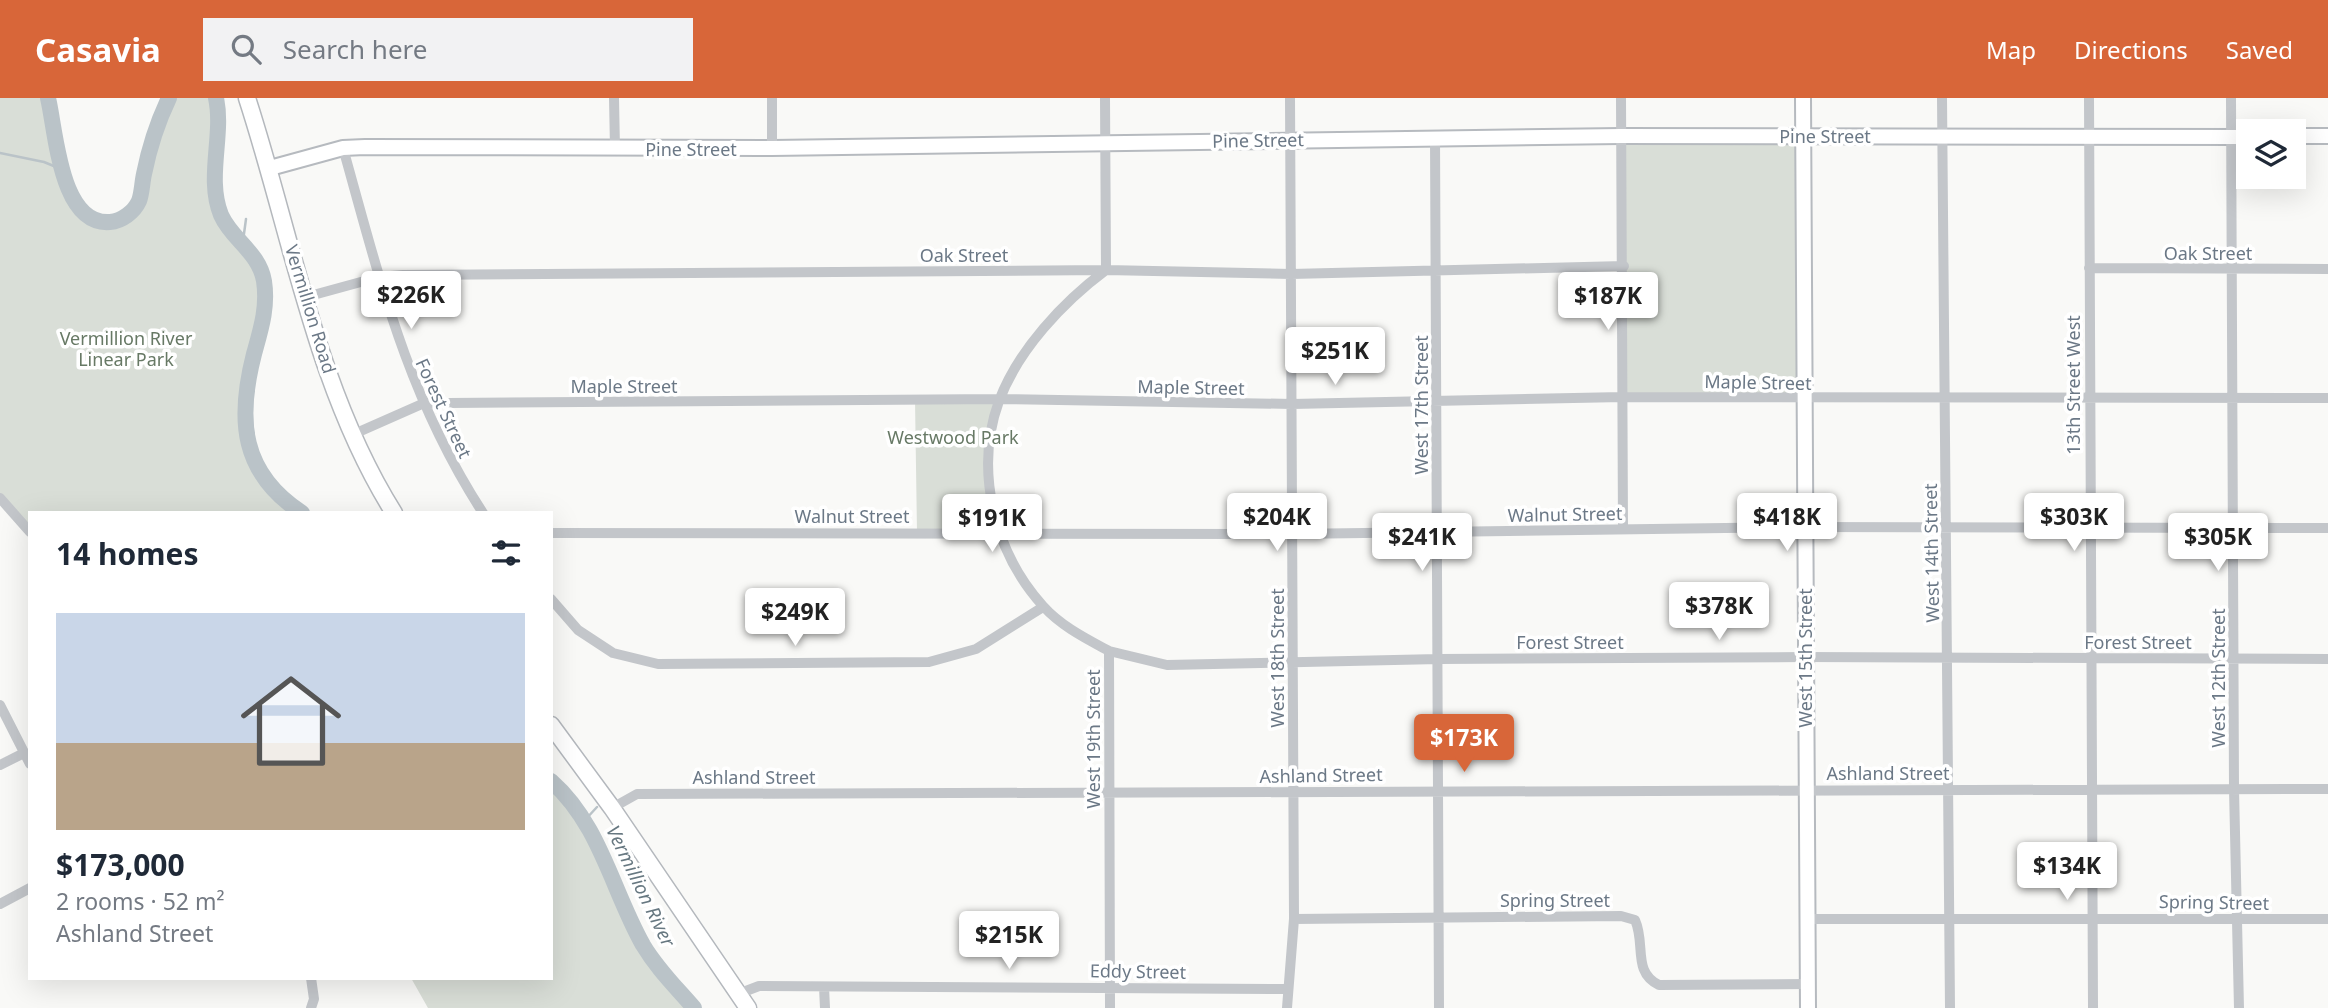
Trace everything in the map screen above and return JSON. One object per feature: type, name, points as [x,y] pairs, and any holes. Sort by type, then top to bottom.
[{"type":"main road","name":"Vermillion Road","points":[[247,98],[324,355],[354,434],[393,511]]},
{"type":"main road","points":[[553,728],[612,808],[748,1008]]},
{"type":"street","points":[[614,98],[615,149]]},
{"type":"street","points":[[772,98],[772,148]]},
{"type":"street","points":[[1105,98],[1106,270]]},
{"type":"street","name":"West 18th Street","points":[[1287,1008],[1293,919],[1294,792],[1290,98]]},
{"type":"street","points":[[1621,98],[1623,529]]},
{"type":"street","name":"West 15th Street","points":[[1803,98],[1808,1008]]},
{"type":"street","name":"West 14th Street","points":[[1942,98],[1950,1008]]},
{"type":"street","name":"13th Street West","points":[[2089,98],[2088,398],[2094,657],[2094,1008]]},
{"type":"street","name":"West 12th Street","points":[[2231,98],[2234,789],[2239,1008]]},
{"type":"street","name":"Pine Street","points":[[270,168],[343,148],[772,148],[1621,136],[2236,137]]},
{"type":"street","points":[[2306,136],[2328,136]]},
{"type":"street","name":"West 17th Street","points":[[1435,138],[1439,1008]]},
{"type":"street","name":"Forest Street","points":[[343,148],[398,342],[422,404],[457,472],[482,511]]},
{"type":"street","name":"Oak Street","points":[[306,297],[379,277],[1106,270],[1291,274],[1623,266]]},
{"type":"street","name":"Oak Street","points":[[2089,268],[2328,269]]},
{"type":"street","name":"West 19th Street","points":[[1106,270],[1084,286],[1027,351],[1000,399],[994,418],[988,465],[999,531],[1017,572],[1043,607],[1074,632],[1109,651],[1110,1008]]},
{"type":"street","name":"Maple Street","points":[[354,434],[422,404],[1000,399],[1292,404],[1623,397],[2328,398]]},
{"type":"street","points":[[0,498],[28,530]]},
{"type":"street","name":"Walnut Street","points":[[553,533],[999,531],[1292,534],[1805,527],[2328,528]]},
{"type":"street","points":[[553,601],[578,630],[613,653],[658,664],[929,662],[976,649],[1043,607]]},
{"type":"street","name":"Forest Street","points":[[1109,651],[1167,664],[1805,657],[2328,659]]},
{"type":"street","points":[[0,705],[28,760]]},
{"type":"street","points":[[0,765],[24,753]]},
{"type":"street","name":"Ashland Street","points":[[612,808],[636,794],[1439,789],[2328,789]]},
{"type":"street","points":[[0,904],[28,889]]},
{"type":"street","name":"Spring Street","points":[[1293,919],[1621,916],[1635,920],[1641,933],[1641,968],[1647,979],[1659,985],[1807,984]]},
{"type":"street","name":"Spring Street","points":[[1807,919],[2328,919]]},
{"type":"street","points":[[311,980],[314,999],[311,1008]]},
{"type":"street","name":"Eddy Street","points":[[738,994],[759,986],[1287,989]]},
{"type":"street","points":[[824,987],[825,1008]]},
{"type":"green space","name":"Vermillion River Linear Park","points":[[0,98],[48,98],[63,174],[71,193],[80,209],[93,219],[110,222],[127,215],[139,201],[151,145],[169,98],[216,98],[217,201],[226,224],[257,262],[265,291],[263,318],[246,401],[249,443],[266,481],[300,511],[28,511],[28,530],[0,498]]},
{"type":"green space","points":[[1621,136],[1803,136],[1804,399],[1623,397]]},
{"type":"green space","name":"Westwood Park","points":[[1000,399],[989,446],[999,531],[917,532],[915,400]]},
{"type":"green space","points":[[553,783],[582,817],[604,858],[643,945],[694,1008],[428,1008],[412,980],[553,980]]},
{"type":"waterway","name":"Vermillion River","points":[[48,98],[63,174],[71,193],[80,209],[93,219],[110,222],[127,215],[139,201],[151,145],[169,98]]},
{"type":"waterway","name":"Vermillion River","points":[[216,98],[217,201],[226,224],[257,262],[265,291],[263,318],[246,401],[249,443],[266,481],[300,511]]},
{"type":"waterway","points":[[0,153],[44,162],[61,169]]},
{"type":"waterway","points":[[243,241],[246,219]]},
{"type":"waterway","name":"Vermillion River","points":[[553,783],[582,817],[604,858],[643,945],[694,1008]]},
{"type":"waterway","points":[[585,820],[597,807]]}]
